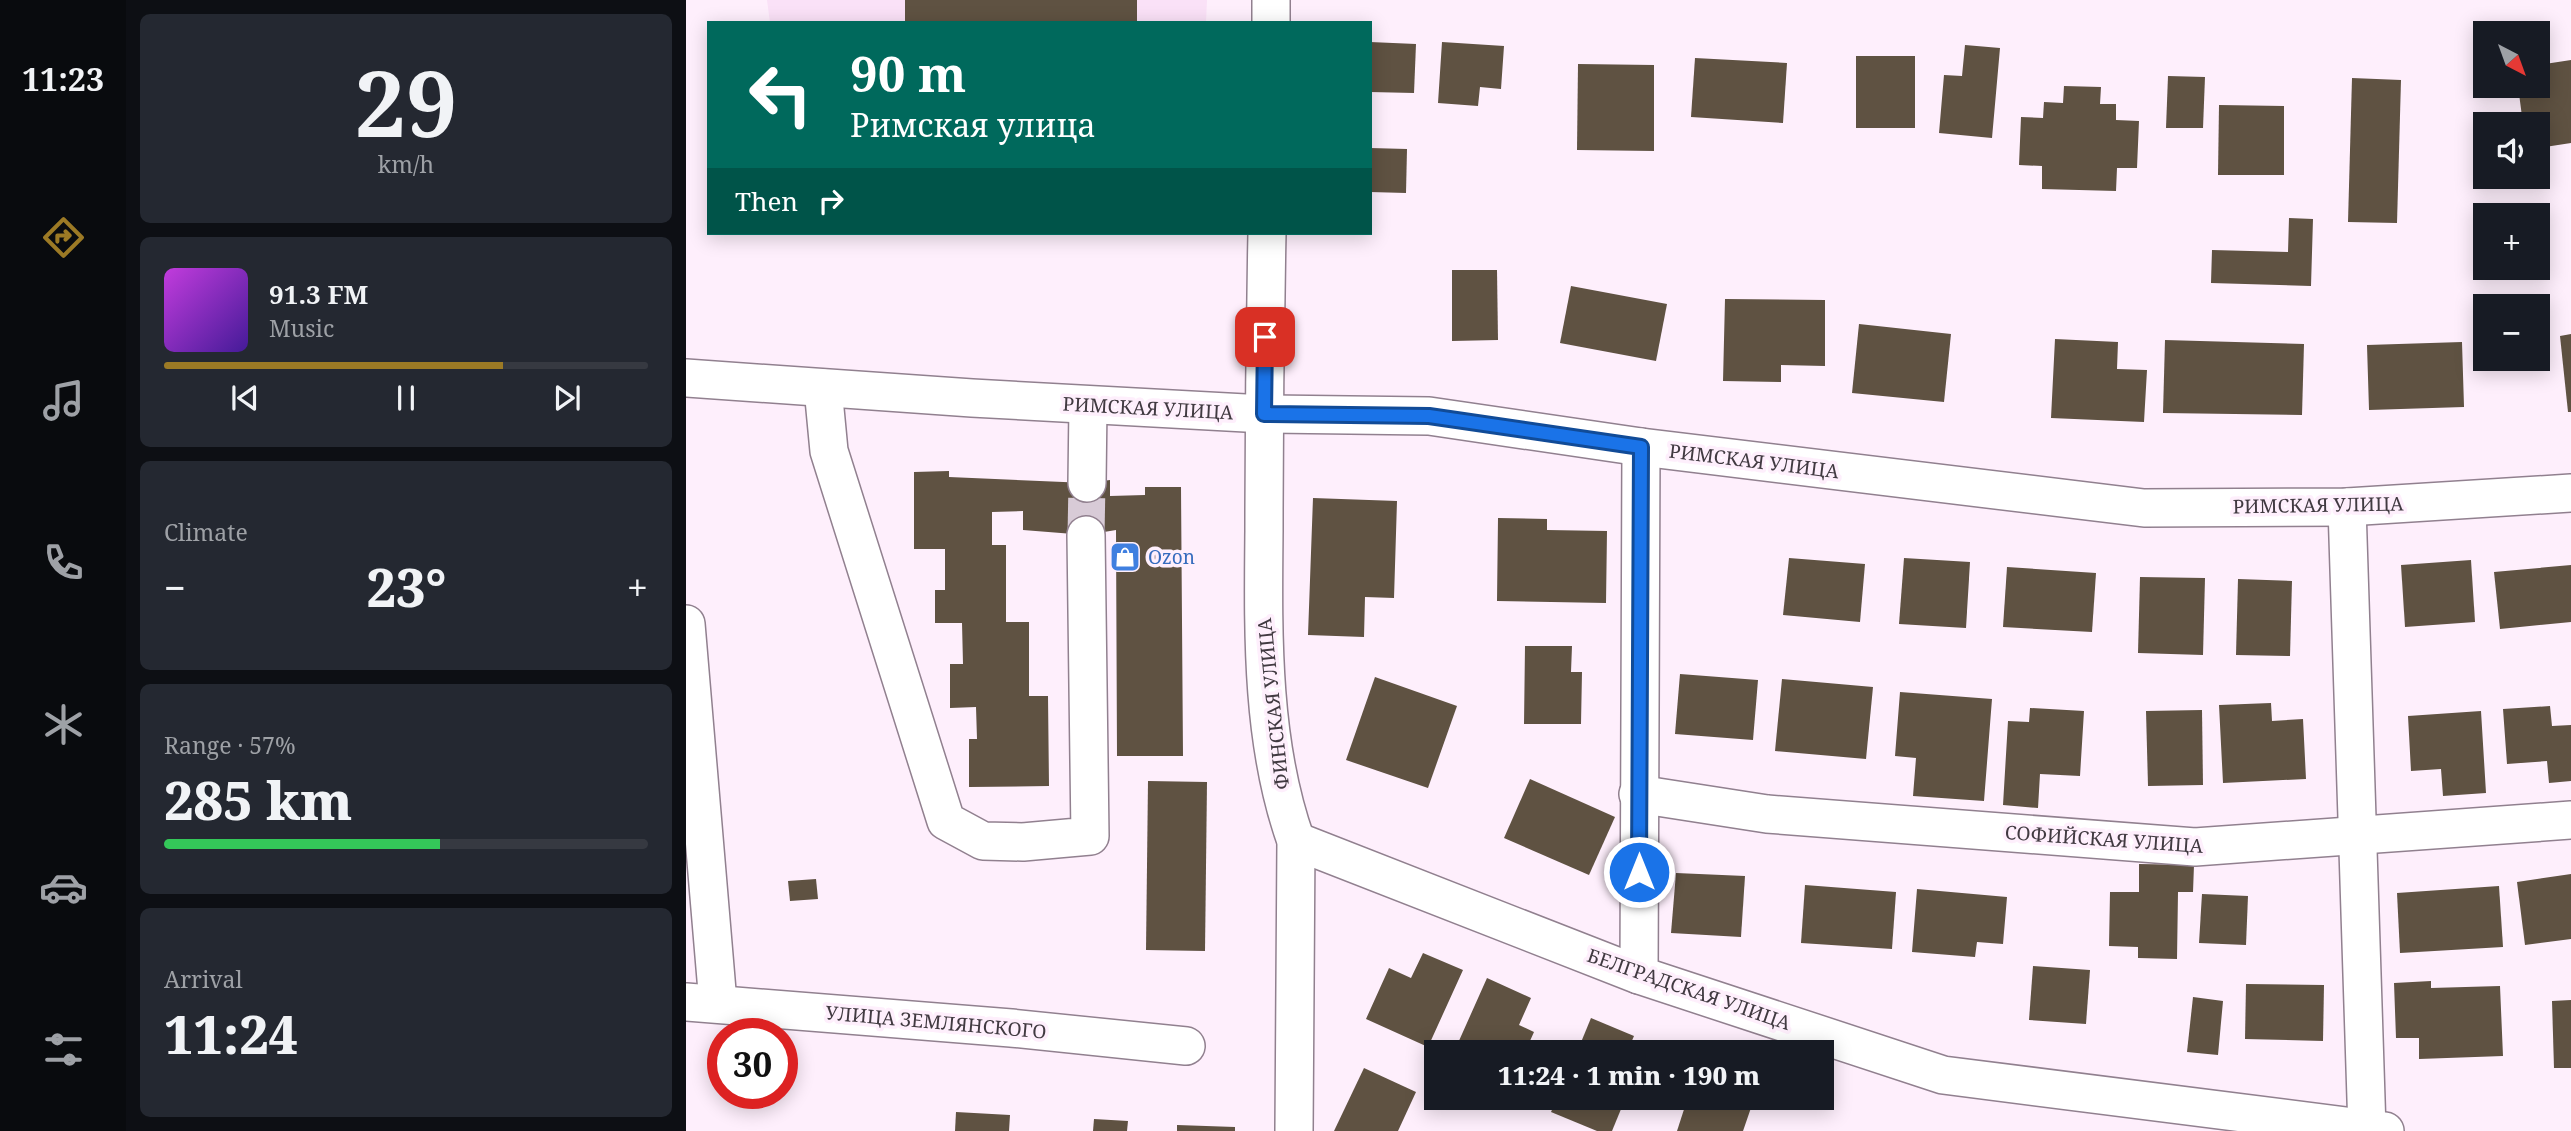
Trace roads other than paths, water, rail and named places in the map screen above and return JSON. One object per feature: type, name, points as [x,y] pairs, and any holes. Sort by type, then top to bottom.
[{"type":"street","points":[[1271,0],[1271,21]]},
{"type":"street","name":"ФИНСКАЯ УЛИЦА","points":[[1267,235],[1264,651],[1281,792],[1296,841],[1294,1131]]},
{"type":"street","name":"РИМСКАЯ УЛИЦА","points":[[686,378],[1088,405],[1264,414],[1429,416],[1641,447],[2144,508],[2347,507],[2571,494]]},
{"type":"street","points":[[823,388],[829,451],[946,821],[983,841],[1023,842],[1090,836],[1086,535]]},
{"type":"street","points":[[1087,483],[1088,405]]},
{"type":"street","points":[[1639,975],[1641,447]]},
{"type":"street","points":[[2347,507],[2357,836],[2376,1130]]},
{"type":"street","points":[[686,624],[702,1002]]},
{"type":"street","name":"СОФИЙСКАЯ УЛИЦА","points":[[1638,794],[1767,814],[2195,847],[2571,820]]},
{"type":"street","name":"БЕЛГРАДСКАЯ УЛИЦА","points":[[1296,841],[1639,975],[1943,1075],[2376,1130]]},
{"type":"street","name":"УЛИЦА ЗЕМЛЯНСКОГО","points":[[702,1002],[1186,1046]]},
{"type":"tunnel","points":[[1086,535],[1087,483]]},
{"type":"place","name":"Ozon","points":[[1125,557]]}]
